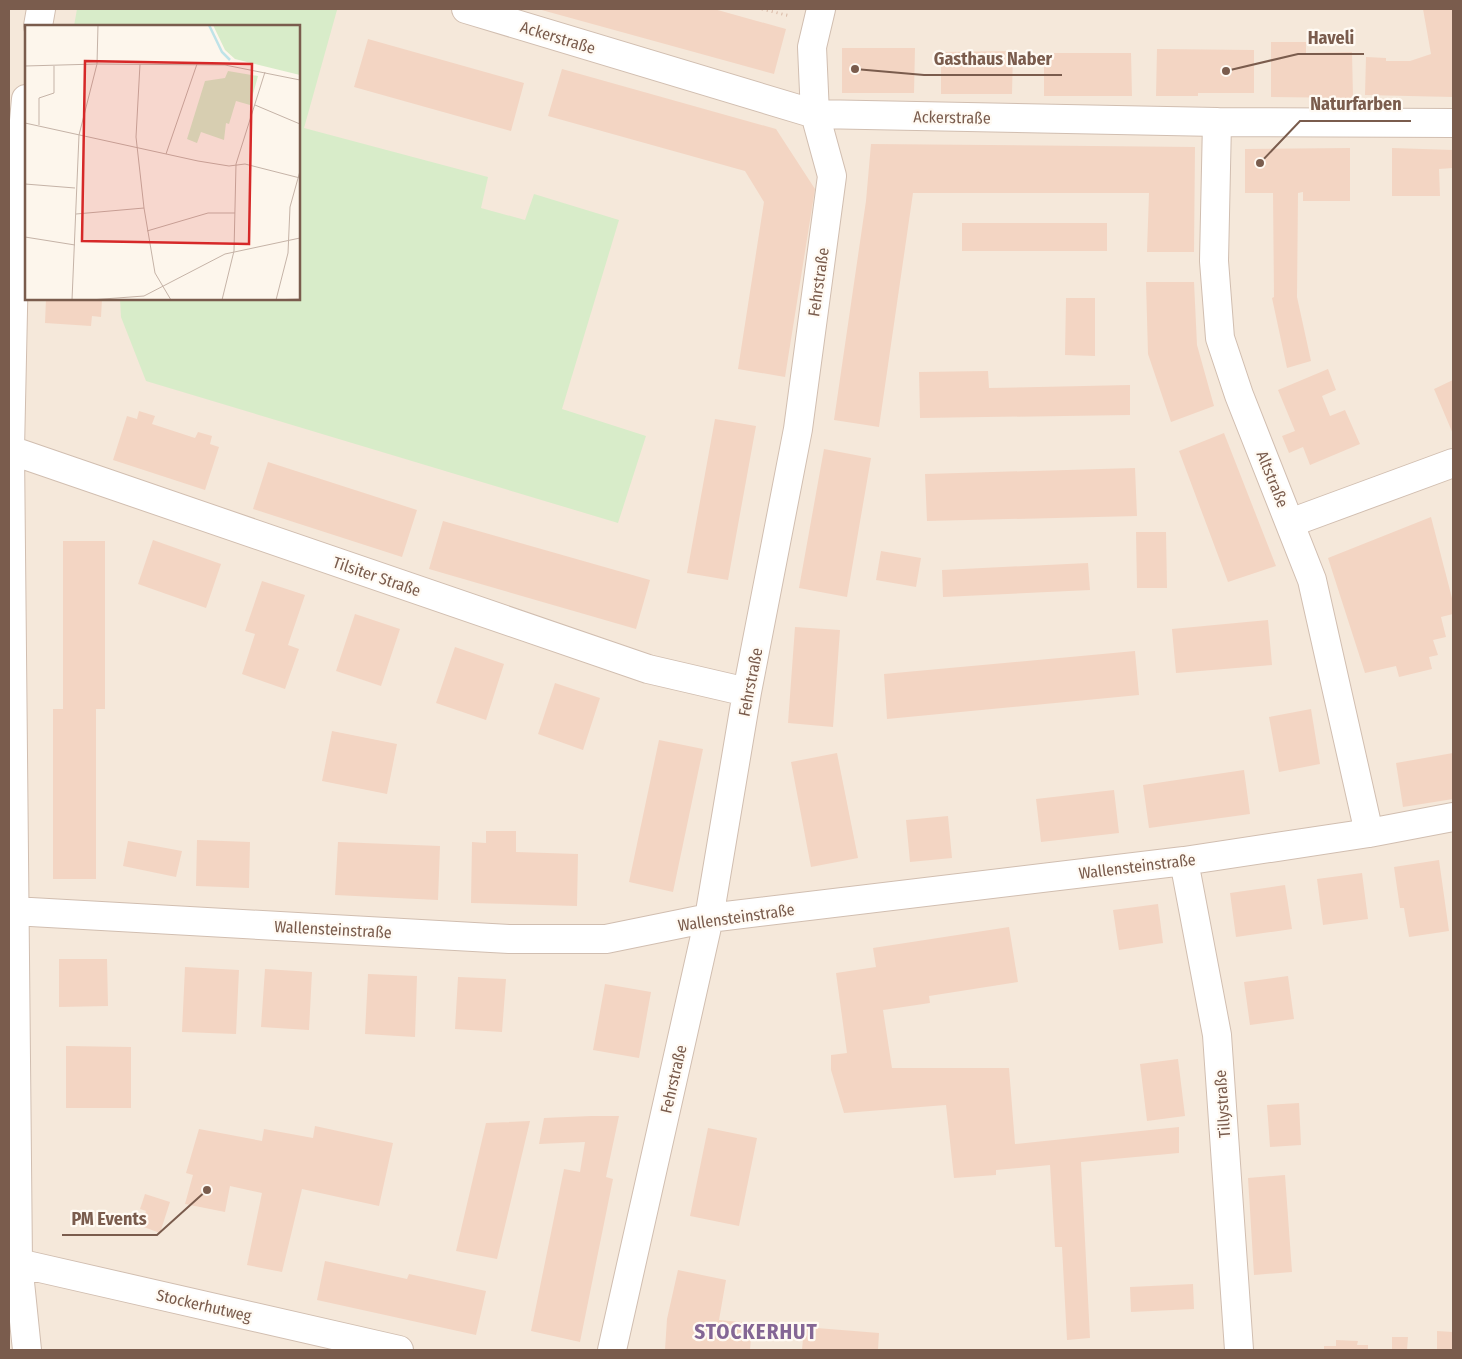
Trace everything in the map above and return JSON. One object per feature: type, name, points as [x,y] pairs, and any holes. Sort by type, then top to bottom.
[{"type":"street","points":[[38,25],[41,9]]},
{"type":"street","name":"Ackerstraße","points":[[466,9],[815,114],[1217,122],[1453,123]]},
{"type":"street","name":"Fehrstraße","points":[[612,1350],[709,918],[747,692],[798,430],[832,176],[815,114],[812,47],[820,9]]},
{"type":"street","points":[[25,110],[15,218],[10,450],[14,912],[13,1263],[27,1350]]},
{"type":"street","name":"Altstraße","points":[[1217,122],[1214,261],[1220,338],[1239,395],[1312,580],[1369,833]]},
{"type":"street","name":"Tilsiter Straße","points":[[10,450],[648,669],[747,692]]},
{"type":"street","points":[[1290,524],[1453,463]]},
{"type":"street","name":"Wallensteinstraße","points":[[14,912],[509,939],[606,939],[709,918],[1184,861],[1369,833],[1453,817]]},
{"type":"street","name":"Tillystraße","points":[[1184,861],[1217,1035],[1239,1350]]},
{"type":"street","name":"Stockerhutweg","points":[[13,1263],[399,1350]]},
{"type":"shaded area","points":[[9,9],[1453,9],[1453,1350],[9,1350]]},
{"type":"green space","points":[[77,9],[337,10],[304,128],[488,177],[481,208],[525,220],[534,194],[619,220],[562,409],[646,436],[618,523],[146,381],[121,317],[120,300],[300,300],[300,25],[74,25]]},
{"type":"building","points":[[538,9],[714,9],[786,29],[774,74]]},
{"type":"building","points":[[1423,9],[1453,9],[1453,97],[1365,95],[1366,57],[1386,58],[1386,61],[1410,61],[1431,54]]},
{"type":"building","points":[[368,39],[524,83],[511,131],[354,87]]},
{"type":"building","points":[[1271,42],[1306,42],[1306,53],[1352,52],[1353,98],[1271,97]]},
{"type":"building","points":[[842,48],[915,48],[914,93],[842,93]]},
{"type":"building","points":[[1157,49],[1254,50],[1254,93],[1198,93],[1198,96],[1156,96]]},
{"type":"building","points":[[1013,51],[1012,94],[941,94],[941,52]]},
{"type":"building","points":[[1044,53],[1131,53],[1132,96],[1044,96]]},
{"type":"building","points":[[562,69],[776,129],[815,189],[785,377],[738,369],[764,202],[745,171],[548,116]]},
{"type":"building","points":[[871,144],[1195,147],[1194,252],[1147,252],[1149,193],[913,193],[879,427],[834,420],[866,201]]},
{"type":"building","points":[[1350,148],[1350,201],[1303,201],[1303,192],[1298,193],[1297,297],[1311,361],[1287,368],[1272,298],[1274,297],[1273,193],[1245,193],[1245,149]]},
{"type":"building","points":[[1392,148],[1453,150],[1453,168],[1439,169],[1440,196],[1392,196]]},
{"type":"building","points":[[962,223],[1107,223],[1107,251],[962,251]]},
{"type":"building","points":[[1146,282],[1194,282],[1197,345],[1214,406],[1171,422],[1148,354]]},
{"type":"building","points":[[1066,298],[1095,298],[1095,356],[1065,355]]},
{"type":"building","points":[[46,300],[102,300],[101,317],[92,316],[91,326],[45,323]]},
{"type":"building","points":[[1328,369],[1336,390],[1322,396],[1330,416],[1345,410],[1360,444],[1310,465],[1303,447],[1289,453],[1282,436],[1295,431],[1278,390]]},
{"type":"building","points":[[988,371],[989,388],[1130,385],[1130,415],[920,418],[919,372]]},
{"type":"building","points":[[1453,380],[1453,434],[1434,389]]},
{"type":"building","points":[[139,411],[155,416],[152,424],[195,438],[198,432],[212,436],[210,444],[219,447],[205,490],[113,460],[127,416],[137,419]]},
{"type":"building","points":[[715,419],[756,426],[728,580],[687,573]]},
{"type":"building","points":[[1224,433],[1276,566],[1228,582],[1179,451]]},
{"type":"building","points":[[824,449],[871,458],[847,597],[799,588]]},
{"type":"building","points":[[268,462],[417,510],[402,557],[253,509]]},
{"type":"building","points":[[1135,468],[1137,516],[927,521],[925,474]]},
{"type":"building","points":[[1431,517],[1453,602],[1453,614],[1441,617],[1446,637],[1433,640],[1438,655],[1429,657],[1432,669],[1399,677],[1396,666],[1365,673],[1328,558]]},
{"type":"building","points":[[443,521],[650,580],[636,629],[429,569]]},
{"type":"building","points":[[1136,532],[1166,532],[1167,588],[1137,588]]},
{"type":"building","points":[[153,540],[221,564],[206,608],[138,584]]},
{"type":"building","points":[[63,541],[105,541],[105,709],[96,709],[96,879],[53,879],[53,709],[63,709]]},
{"type":"building","points":[[881,551],[921,558],[916,587],[876,580]]},
{"type":"building","points":[[1088,563],[1090,590],[943,597],[942,570]]},
{"type":"building","points":[[262,581],[305,595],[288,645],[299,649],[285,689],[242,674],[255,634],[245,631]]},
{"type":"building","points":[[355,614],[400,629],[381,686],[336,671]]},
{"type":"building","points":[[1268,620],[1272,665],[1176,673],[1172,629]]},
{"type":"building","points":[[795,627],[840,630],[833,727],[788,723]]},
{"type":"building","points":[[455,647],[504,664],[486,720],[436,703]]},
{"type":"building","points":[[1135,651],[1139,695],[887,719],[884,674]]},
{"type":"building","points":[[555,683],[600,698],[583,750],[538,734]]},
{"type":"building","points":[[1311,709],[1320,764],[1279,772],[1269,717]]},
{"type":"building","points":[[332,731],[397,744],[387,794],[322,781]]},
{"type":"building","points":[[659,740],[703,749],[673,892],[629,882]]},
{"type":"building","points":[[837,753],[858,858],[811,867],[791,762]]},
{"type":"building","points":[[1453,753],[1453,799],[1403,807],[1396,763]]},
{"type":"building","points":[[1244,770],[1250,814],[1149,828],[1143,785]]},
{"type":"building","points":[[1114,790],[1119,833],[1041,842],[1036,799]]},
{"type":"building","points":[[948,816],[952,858],[910,862],[906,820]]},
{"type":"building","points":[[486,831],[516,831],[516,852],[578,854],[577,906],[471,903],[472,842],[486,843]]},
{"type":"building","points":[[197,840],[250,842],[249,888],[196,886]]},
{"type":"building","points":[[128,841],[182,851],[176,877],[123,866]]},
{"type":"building","points":[[338,842],[440,846],[438,900],[335,895]]},
{"type":"building","points":[[1439,860],[1449,931],[1409,937],[1404,908],[1400,908],[1394,867]]},
{"type":"building","points":[[1362,873],[1368,919],[1323,925],[1317,879]]},
{"type":"building","points":[[1285,885],[1292,929],[1236,937],[1230,893]]},
{"type":"building","points":[[1158,904],[1163,943],[1119,950],[1113,910]]},
{"type":"building","points":[[1009,927],[1018,982],[929,996],[930,1003],[883,1010],[892,1068],[1009,1068],[1015,1144],[1179,1127],[1179,1153],[1081,1162],[1090,1338],[1067,1340],[1062,1247],[1055,1247],[1050,1165],[996,1170],[996,1175],[954,1178],[946,1105],[844,1113],[831,1070],[831,1055],[847,1053],[836,973],[876,967],[873,948]]},
{"type":"building","points":[[59,959],[107,959],[108,1006],[59,1007]]},
{"type":"building","points":[[185,967],[239,970],[236,1034],[182,1032]]},
{"type":"building","points":[[265,969],[312,972],[309,1030],[261,1027]]},
{"type":"building","points":[[368,974],[417,976],[415,1037],[365,1034]]},
{"type":"building","points":[[1288,976],[1294,1019],[1250,1025],[1244,982]]},
{"type":"building","points":[[458,977],[506,979],[502,1032],[455,1029]]},
{"type":"building","points":[[605,984],[651,992],[639,1058],[593,1050]]},
{"type":"building","points":[[66,1046],[131,1047],[131,1108],[66,1108]]},
{"type":"building","points":[[1178,1059],[1185,1116],[1147,1121],[1140,1064]]},
{"type":"building","points":[[1299,1103],[1301,1145],[1270,1147],[1267,1105]]},
{"type":"building","points":[[619,1116],[606,1177],[613,1179],[580,1342],[531,1331],[564,1169],[580,1172],[585,1142],[539,1144],[544,1118]]},
{"type":"building","points":[[530,1121],[497,1259],[456,1251],[486,1123]]},
{"type":"building","points":[[315,1126],[393,1143],[379,1206],[302,1189],[282,1272],[247,1265],[262,1193],[230,1186],[225,1212],[185,1204],[193,1175],[186,1173],[199,1129],[262,1141],[264,1129],[313,1138]]},
{"type":"building","points":[[708,1128],[757,1138],[739,1226],[690,1216]]},
{"type":"building","points":[[1285,1175],[1292,1272],[1254,1275],[1248,1178]]},
{"type":"building","points":[[145,1194],[170,1202],[160,1233],[141,1226],[146,1211],[140,1209]]},
{"type":"building","points":[[325,1261],[407,1279],[409,1274],[486,1291],[476,1335],[317,1300]]},
{"type":"building","points":[[678,1270],[726,1280],[719,1320],[752,1323],[750,1350],[665,1350],[667,1319]]},
{"type":"building","points":[[1193,1284],[1194,1309],[1131,1312],[1130,1287]]},
{"type":"building","points":[[804,1327],[879,1333],[878,1350],[802,1350]]},
{"type":"building","points":[[1437,1331],[1453,1332],[1453,1350],[1437,1350]]},
{"type":"building","points":[[1392,1337],[1408,1337],[1407,1350],[1392,1350]]},
{"type":"building","points":[[1336,1340],[1358,1341],[1357,1345],[1368,1345],[1368,1350],[1324,1350],[1324,1346],[1336,1346]]},
{"type":"place","name":"Gasthaus Naber","points":[[855,69]]},
{"type":"place","name":"Haveli","points":[[1226,71]]},
{"type":"place","name":"Naturfarben","points":[[1260,163]]},
{"type":"place","name":"PM Events","points":[[207,1190]]},
{"type":"district","name":"STOCKERHUT","points":[[756,1332]]}]
